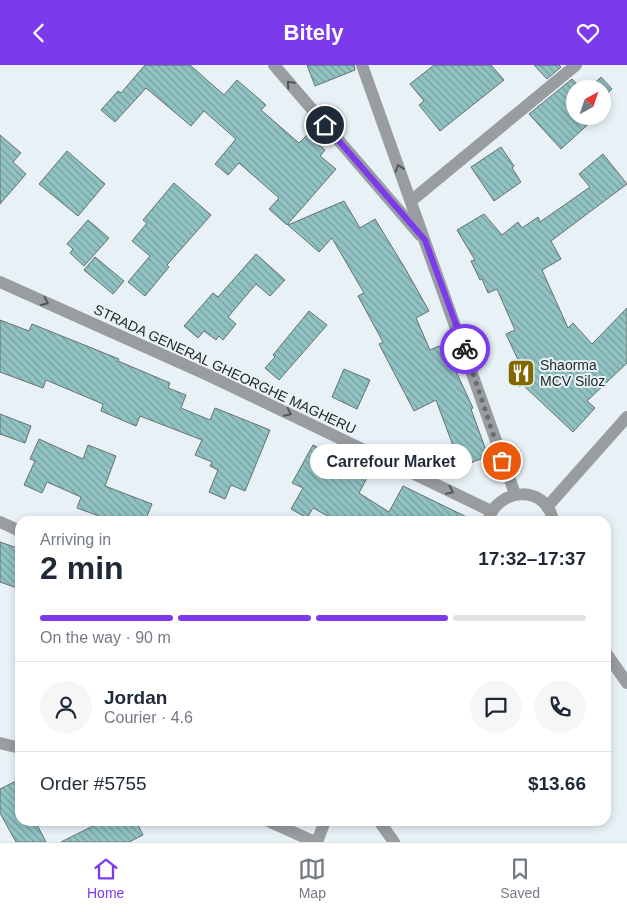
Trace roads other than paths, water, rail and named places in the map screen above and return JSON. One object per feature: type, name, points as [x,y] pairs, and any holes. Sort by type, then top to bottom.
[{"type":"street","points":[[274,65],[425,240]]},
{"type":"street","points":[[362,65],[515,494]]},
{"type":"street","points":[[410,201],[576,65]]},
{"type":"street","name":"STRADA GENERAL GHEORGHE MAGHERU","points":[[0,282],[210,375],[490,516]]},
{"type":"street","points":[[547,507],[627,417]]},
{"type":"street","points":[[490,516],[506,497],[515,494],[533,496],[547,507],[552,516]]},
{"type":"street","points":[[0,522],[15,529]]},
{"type":"street","points":[[611,660],[627,683]]},
{"type":"street","points":[[0,743],[15,747]]},
{"type":"street","points":[[279,826],[316,842],[323,826]]},
{"type":"street","points":[[383,826],[394,842]]},
{"type":"place","name":"Shaorma MCV Siloz","points":[[521,373]]},
{"type":"place","name":"Carrefour Market","points":[[502,461]]}]
